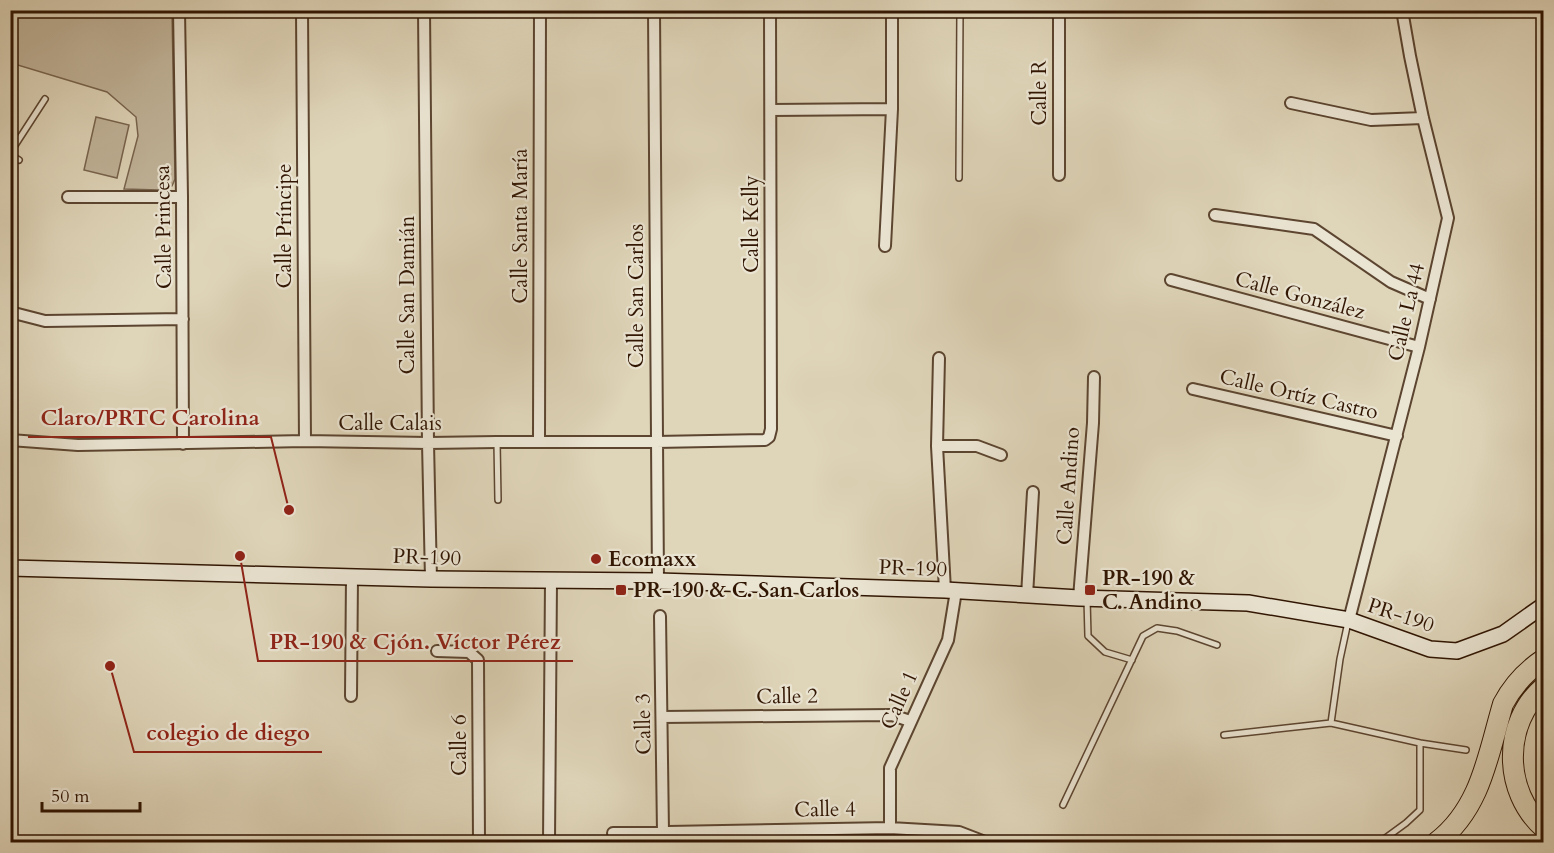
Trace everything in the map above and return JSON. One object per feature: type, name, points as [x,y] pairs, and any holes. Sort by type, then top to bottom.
[{"type":"highway","points":[[1437,843],[1461,818],[1472,801],[1503,704],[1509,692],[1525,674],[1544,659]]},
{"type":"highway","points":[[1544,687],[1524,711],[1515,732],[1513,752],[1517,787],[1523,802],[1529,813],[1544,828]]},
{"type":"street","name":"Calle Princesa","points":[[179,10],[183,444]]},
{"type":"street","name":"Calle Príncipe","points":[[302,10],[305,441]]},
{"type":"street","name":"Calle San Damián","points":[[424,10],[431,579]]},
{"type":"street","name":"Calle Santa María","points":[[539,441],[540,10]]},
{"type":"street","name":"Calle San Carlos","points":[[654,10],[658,582]]},
{"type":"street","name":"Calle Kelly","points":[[769,438],[771,429],[770,10]]},
{"type":"street","points":[[885,246],[892,109],[892,10]]},
{"type":"street","name":"Calle R","points":[[1059,10],[1059,175]]},
{"type":"street","name":"Calle La 44","points":[[1349,620],[1419,347],[1448,218],[1423,118],[1402,10]]},
{"type":"street","points":[[1291,103],[1371,120],[1423,118]]},
{"type":"street","points":[[771,110],[892,109]]},
{"type":"street","points":[[68,196],[182,197]]},
{"type":"street","points":[[1215,215],[1314,229],[1391,282],[1430,300]]},
{"type":"street","name":"Calle González","points":[[1171,280],[1419,347]]},
{"type":"street","points":[[10,312],[45,321],[183,319]]},
{"type":"street","name":"Calle 1","points":[[890,828],[890,768],[948,640],[950,591],[937,446],[939,358]]},
{"type":"street","name":"Calle Andino","points":[[1083,598],[1094,378]]},
{"type":"street","name":"Calle Ortíz Castro","points":[[1192,389],[1397,436]]},
{"type":"street","name":"Calle Calais","points":[[10,440],[78,445],[305,441],[656,442],[765,440],[769,438]]},
{"type":"street","points":[[937,446],[976,446],[1001,455]]},
{"type":"street","points":[[1027,596],[1033,492]]},
{"type":"street","name":"PR-190","points":[[10,568],[431,579],[658,582],[1248,603],[1349,620],[1430,649],[1457,651],[1503,634],[1544,605]]},
{"type":"street","points":[[351,696],[352,576]]},
{"type":"street","points":[[549,843],[551,581]]},
{"type":"street","name":"Calle 3","points":[[660,616],[663,832]]},
{"type":"street","name":"Calle 6","points":[[437,651],[469,652],[478,660],[479,843]]},
{"type":"street","name":"Calle 2","points":[[662,717],[892,715],[910,721]]},
{"type":"street","name":"Calle 4","points":[[613,833],[890,828],[959,832],[985,843]]},
{"type":"lane","points":[[959,178],[960,10]]},
{"type":"lane","points":[[19,160],[10,154],[45,99]]},
{"type":"lane","points":[[497,442],[498,500]]},
{"type":"lane","points":[[1083,598],[1088,636],[1105,652],[1132,660]]},
{"type":"lane","points":[[1331,723],[1340,659],[1349,620]]},
{"type":"lane","points":[[1063,805],[1143,636],[1157,628],[1177,631],[1217,645]]},
{"type":"lane","points":[[1224,735],[1331,723],[1466,750]]},
{"type":"lane","points":[[1380,843],[1420,810],[1420,742]]},
{"type":"shaded area","points":[[10,11],[172,11],[175,179],[172,186],[159,190],[124,189],[138,136],[136,117],[107,92],[11,63]]},
{"type":"shaded area","points":[[96,117],[129,125],[117,178],[84,170]]},
{"type":"place","name":"Claro/PRTC Carolina","points":[[289,510]]},
{"type":"place","name":"PR-190 & Cjón. Víctor Pérez","points":[[240,556]]},
{"type":"place","name":"Ecomaxx","points":[[596,559]]},
{"type":"place","name":"PR-190 & C. San Carlos","points":[[621,590]]},
{"type":"place","name":"PR-190 & C. Andino","points":[[1090,590]]},
{"type":"place","name":"colegio de diego","points":[[110,666]]}]
